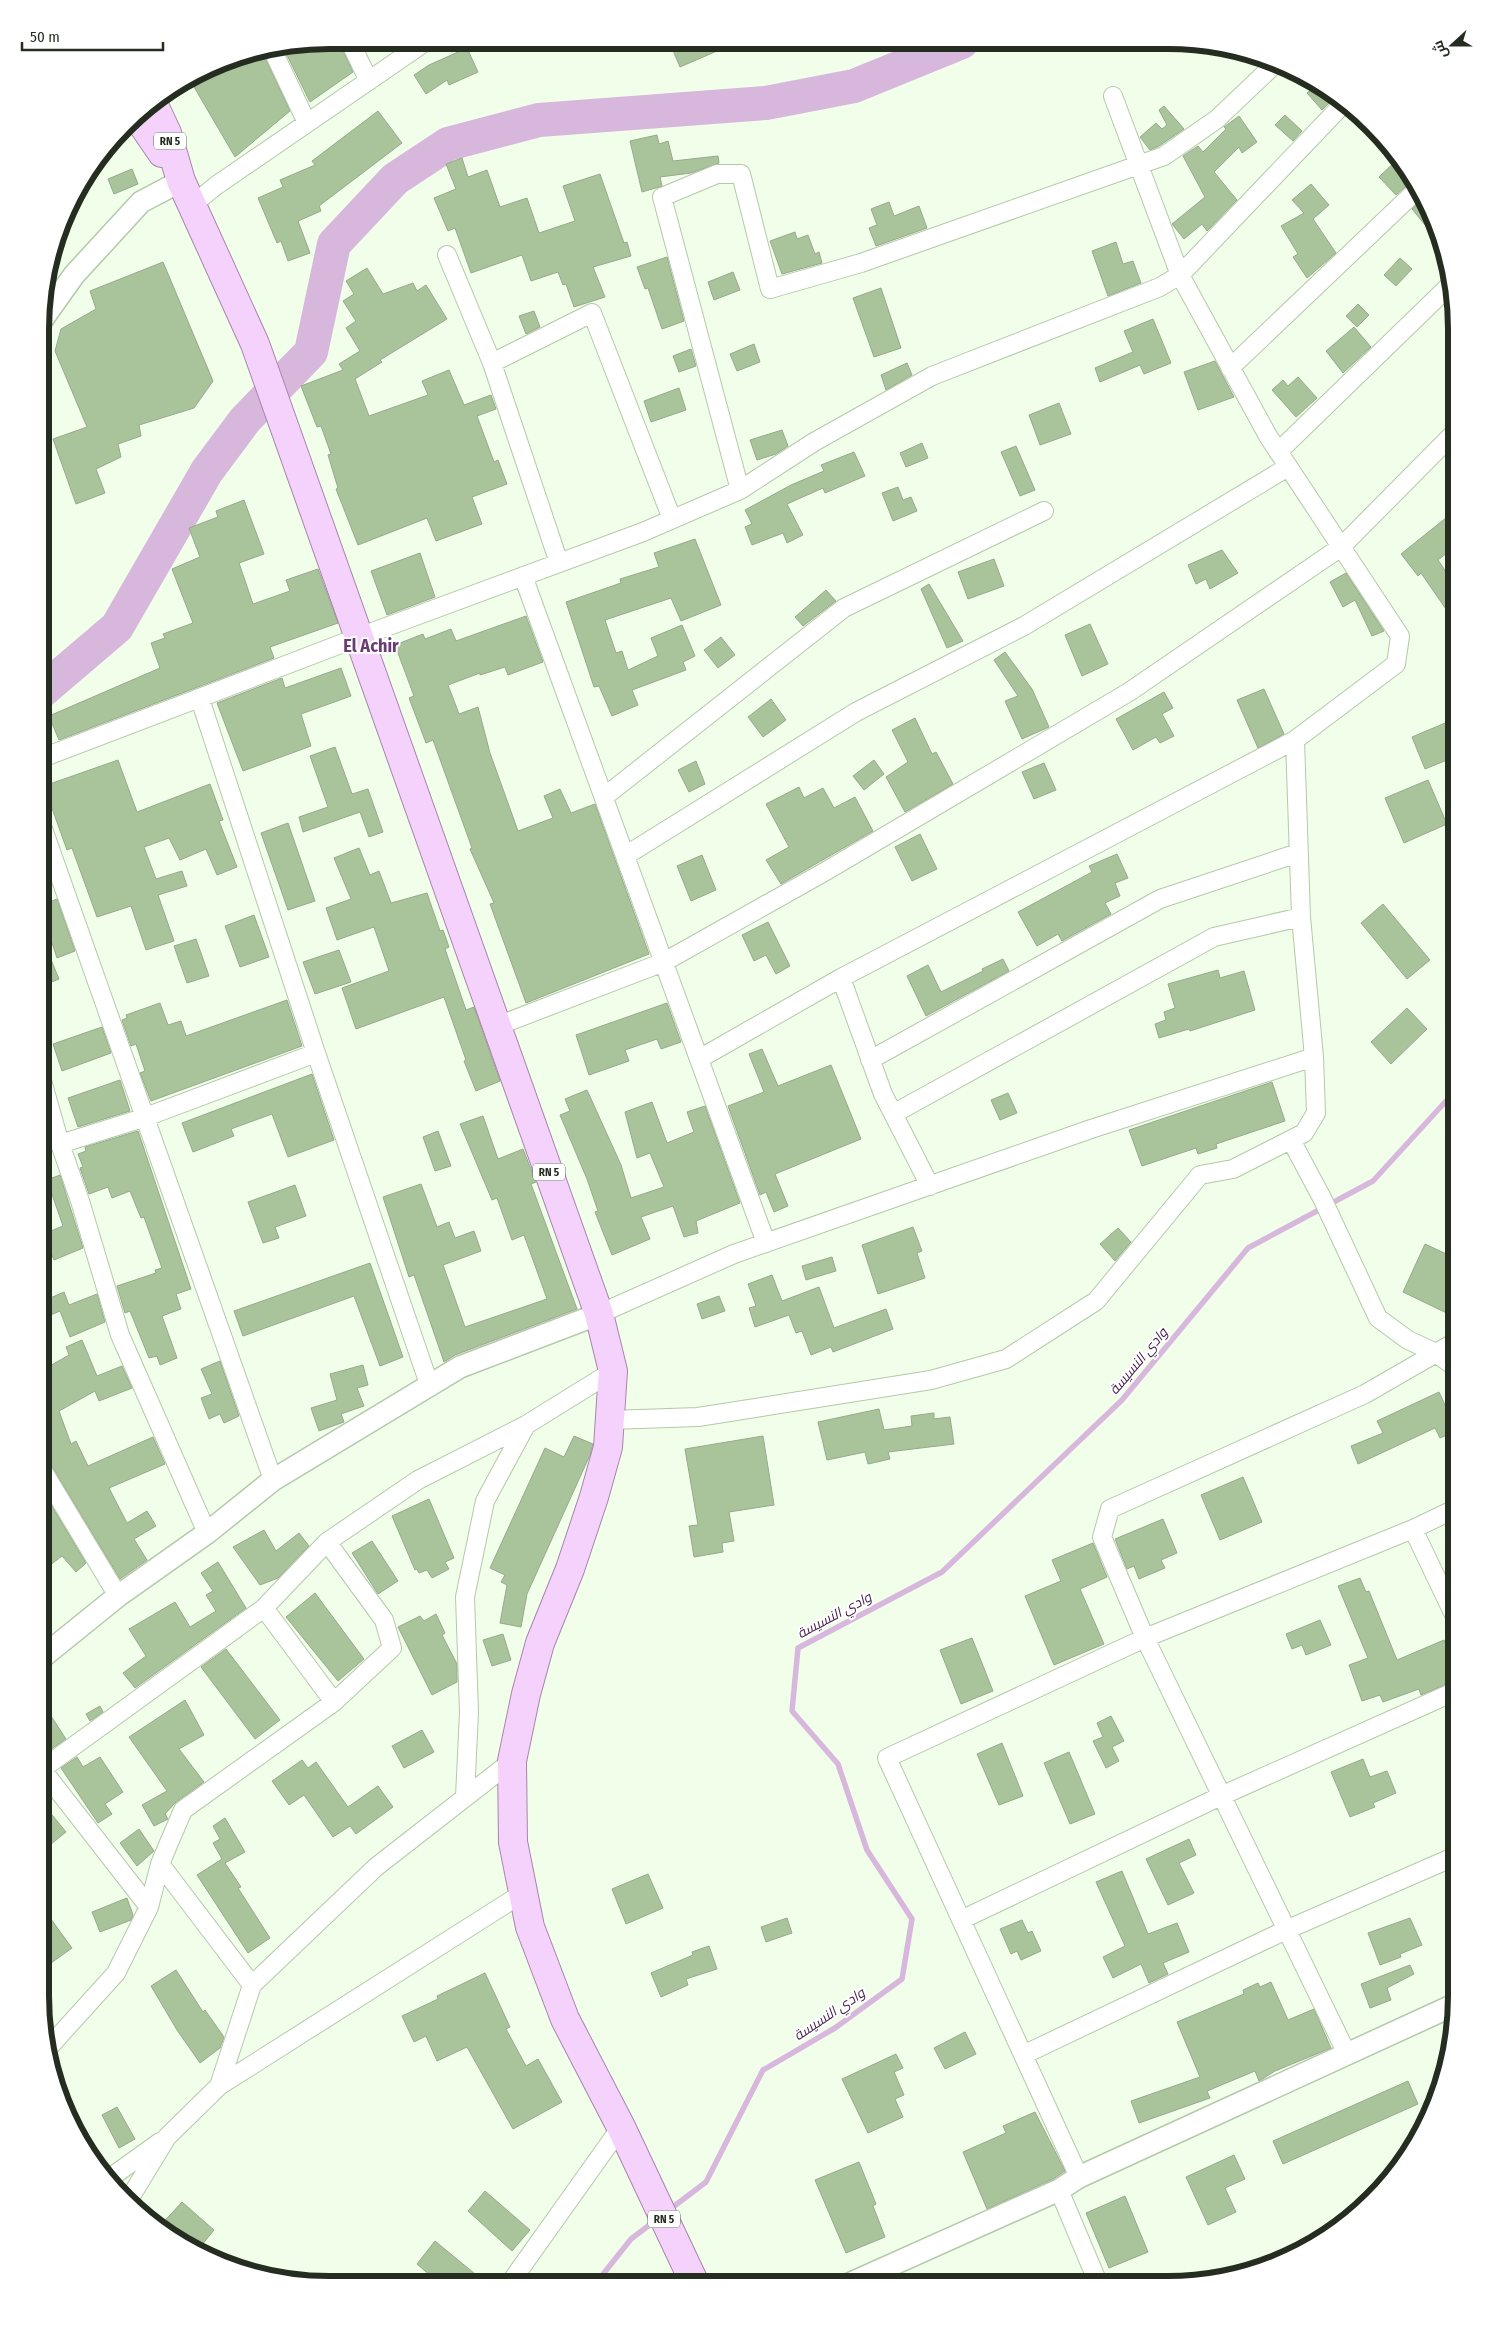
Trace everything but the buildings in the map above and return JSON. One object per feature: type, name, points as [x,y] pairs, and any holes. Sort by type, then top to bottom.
[{"type":"main road","name":"RN 5","points":[[156,109],[167,133],[181,181],[255,344],[600,1314],[613,1371],[608,1447],[594,1497],[570,1569],[540,1643],[526,1694],[512,1761],[513,1842],[530,1927],[564,2019],[621,2127],[689,2272]]},
{"type":"main road","name":"RN 5","points":[[140,122],[181,181]]},
{"type":"street","points":[[353,49],[368,81]]},
{"type":"street","points":[[192,205],[217,185],[415,49]]},
{"type":"street","points":[[274,54],[307,123]]},
{"type":"street","points":[[740,490],[662,196],[716,174],[741,174],[770,289],[860,263],[1164,156],[1217,119],[1270,68]]},
{"type":"street","points":[[699,1059],[841,978],[1294,740],[1396,664],[1400,636],[1278,452],[1180,275],[1113,96]]},
{"type":"street","points":[[49,755],[672,519],[740,490],[814,442],[932,376],[1160,287],[1180,275],[1340,108]]},
{"type":"street","points":[[49,310],[74,275],[141,202],[181,181]]},
{"type":"street","points":[[1230,368],[1413,194]]},
{"type":"street","points":[[447,254],[492,363],[559,563]]},
{"type":"street","points":[[1278,452],[1445,289]]},
{"type":"street","points":[[492,363],[592,313],[672,519]]},
{"type":"street","points":[[497,1026],[664,962],[826,871],[1129,692],[1341,547],[1448,439]]},
{"type":"street","points":[[625,856],[856,712],[1024,626],[1288,467]]},
{"type":"street","points":[[604,797],[844,608],[1044,511]]},
{"type":"street","points":[[523,576],[766,1243]]},
{"type":"street","points":[[200,699],[316,1053],[430,1387]]},
{"type":"street","points":[[610,1420],[698,1418],[931,1380],[1006,1359],[1096,1301],[1200,1175],[1233,1169],[1304,1132],[1316,1113],[1314,1057],[1301,917],[1294,740]]},
{"type":"street","points":[[49,846],[143,1118],[273,1480]]},
{"type":"street","points":[[870,1060],[1160,899],[1298,854]]},
{"type":"street","points":[[893,1114],[1214,937],[1301,917]]},
{"type":"street","points":[[841,978],[870,1060],[893,1114],[930,1186]]},
{"type":"street","points":[[60,1144],[143,1118],[316,1053]]},
{"type":"street","points":[[49,1652],[118,1596],[207,1533],[273,1480],[430,1387],[460,1367],[600,1314],[734,1254],[1091,1129],[1314,1057]]},
{"type":"street","points":[[49,1105],[120,1335],[207,1533]]},
{"type":"street","points":[[1291,1140],[1322,1198],[1378,1318],[1408,1340],[1434,1352],[1448,1362]]},
{"type":"street","points":[[1347,2054],[1145,1638],[1102,1537],[1110,1509],[1365,1394],[1448,1345]]},
{"type":"street","points":[[49,1762],[264,1608],[327,1542],[418,1480],[526,1425],[613,1371]]},
{"type":"street","points":[[465,1796],[469,1712],[465,1598],[485,1501],[526,1425]]},
{"type":"street","points":[[49,1481],[118,1596]]},
{"type":"street","points":[[1079,2177],[887,1758],[1145,1638],[1413,1529],[1448,1512]]},
{"type":"street","points":[[1413,1529],[1448,1604]]},
{"type":"street","points":[[53,2043],[116,1973],[149,1907],[160,1864],[183,1810],[334,1702],[392,1648],[384,1620],[327,1542]]},
{"type":"street","points":[[264,1608],[334,1702]]},
{"type":"street","points":[[961,1920],[1221,1796],[1448,1695]]},
{"type":"street","points":[[219,2086],[252,1985],[376,1867],[512,1761]]},
{"type":"street","points":[[49,1778],[149,1907]]},
{"type":"street","points":[[1023,2055],[1286,1930],[1448,1859]]},
{"type":"street","points":[[160,1864],[252,1985]]},
{"type":"street","points":[[114,2175],[167,2137],[219,2086],[523,1893]]},
{"type":"street","points":[[867,2276],[1058,2190],[1079,2177],[1448,2008]]},
{"type":"street","points":[[515,2276],[621,2127]]},
{"type":"street","points":[[131,2194],[167,2137]]},
{"type":"street","points":[[1058,2190],[1095,2276]]},
{"type":"waterway","points":[[49,685],[117,627],[207,471],[245,420],[311,352],[334,244],[395,179],[448,144],[539,120],[766,103],[854,86],[945,49]]},
{"type":"waterway","name":"وادي النسيسة","points":[[669,2210],[706,2182],[763,2070],[835,2028],[902,1979],[912,1919],[867,1850],[838,1764],[792,1711],[798,1648],[942,1572],[1122,1400],[1248,1248],[1373,1181],[1448,1099]]},
{"type":"waterway","name":"وادي النسيسة","points":[[602,2276],[631,2239],[656,2220]]},
{"type":"district","name":"El Achir","points":[[371,646]]}]
